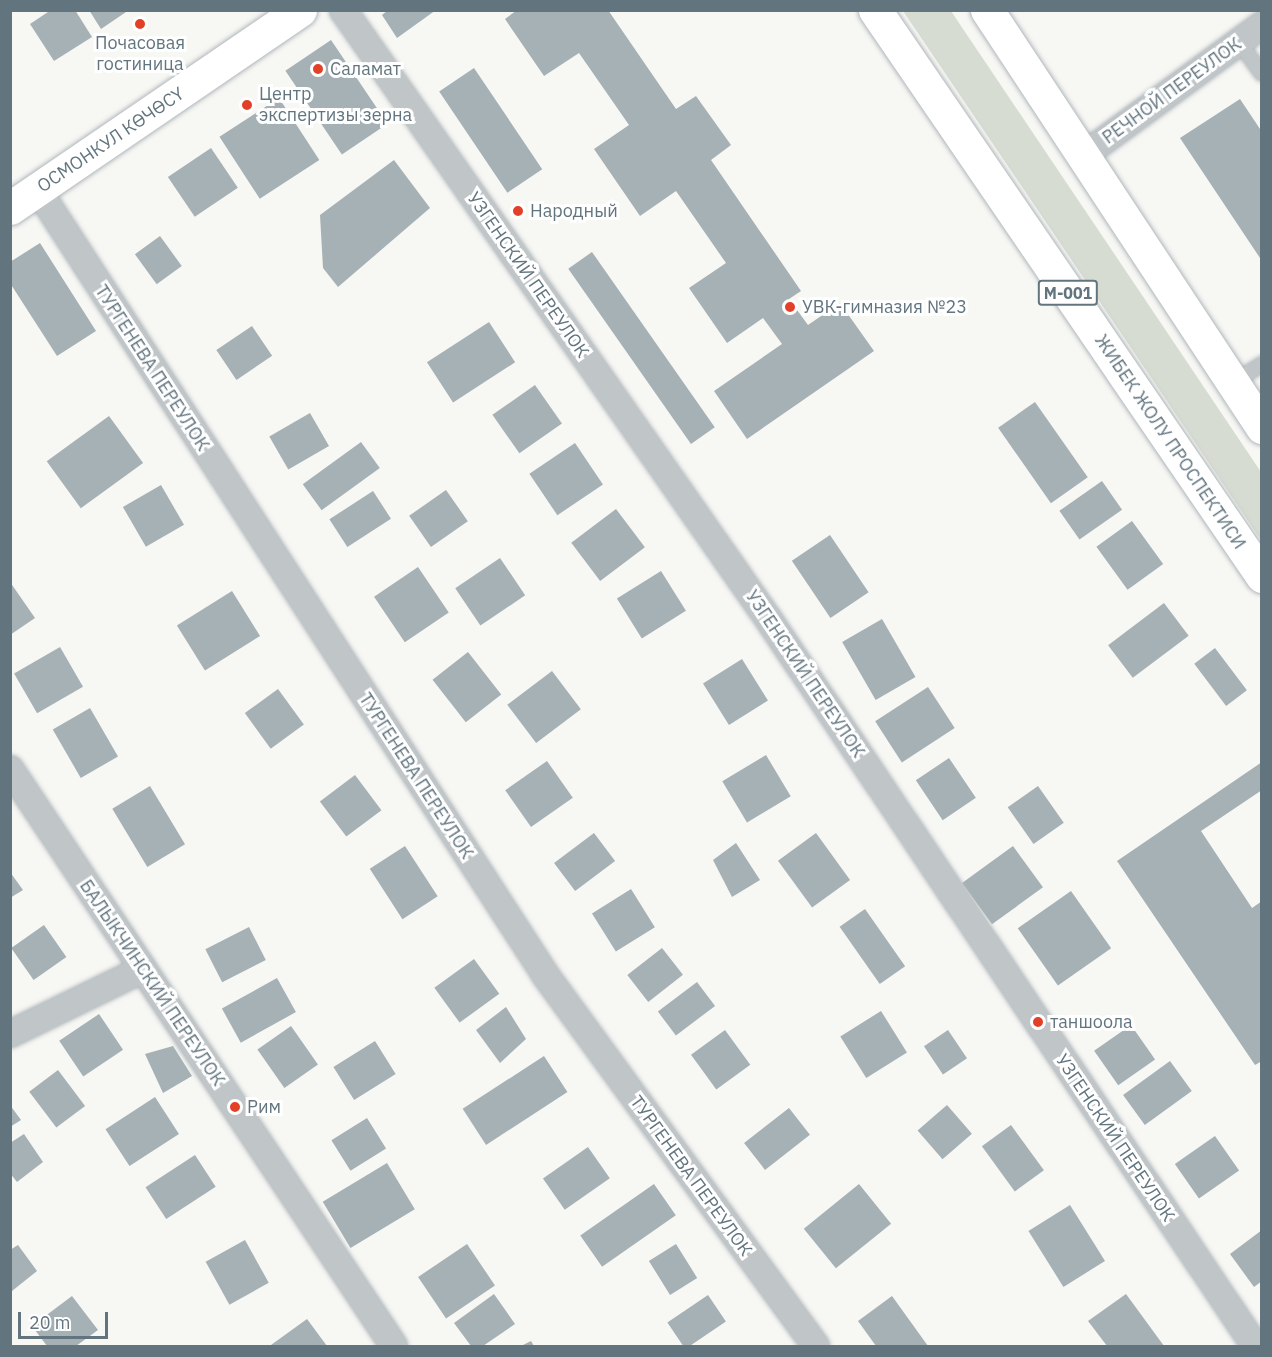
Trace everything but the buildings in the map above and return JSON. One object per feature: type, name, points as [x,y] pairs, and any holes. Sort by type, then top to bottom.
[{"type":"main road","name":"ОСМОНКУЛ КӨЧӨСҮ","points":[[10,208],[300,10]]},
{"type":"main road","name":"ЖИБЕК ЖОЛУ ПРОСПЕКТИСИ","points":[[875,10],[1262,576]]},
{"type":"main road","points":[[987,10],[1262,427]]},
{"type":"street","name":"УЗГЕНСКИЙ ПЕРЕУЛОК","points":[[343,10],[769,620],[1255,1347]]},
{"type":"street","name":"РЕЧНОЙ ПЕРЕУЛОК","points":[[1083,156],[1262,25]]},
{"type":"street","name":"ТУРГЕНЕВА ПЕРЕУЛОК","points":[[38,190],[546,976],[816,1347]]},
{"type":"street","name":"БАЛЫКЧИНСКИЙ ПЕРЕУЛОК","points":[[10,769],[394,1347]]},
{"type":"street","points":[[10,1034],[142,969]]},
{"type":"lane","points":[[1239,42],[1262,74]]},
{"type":"lane","points":[[1232,383],[1262,364]]},
{"type":"shaded area","points":[[903,11],[951,11],[1261,472],[1261,540]]},
{"type":"place","name":"Почасовая гостиница","points":[[140,24]]},
{"type":"place","name":"Саламат","points":[[318,69]]},
{"type":"place","name":"Центр экспертизы зерна","points":[[247,105]]},
{"type":"place","name":"Народный","points":[[518,211]]},
{"type":"place","name":"УВК-гимназия №23","points":[[790,307]]},
{"type":"place","name":"таншоола","points":[[1038,1022]]},
{"type":"place","name":"Рим","points":[[235,1107]]}]
